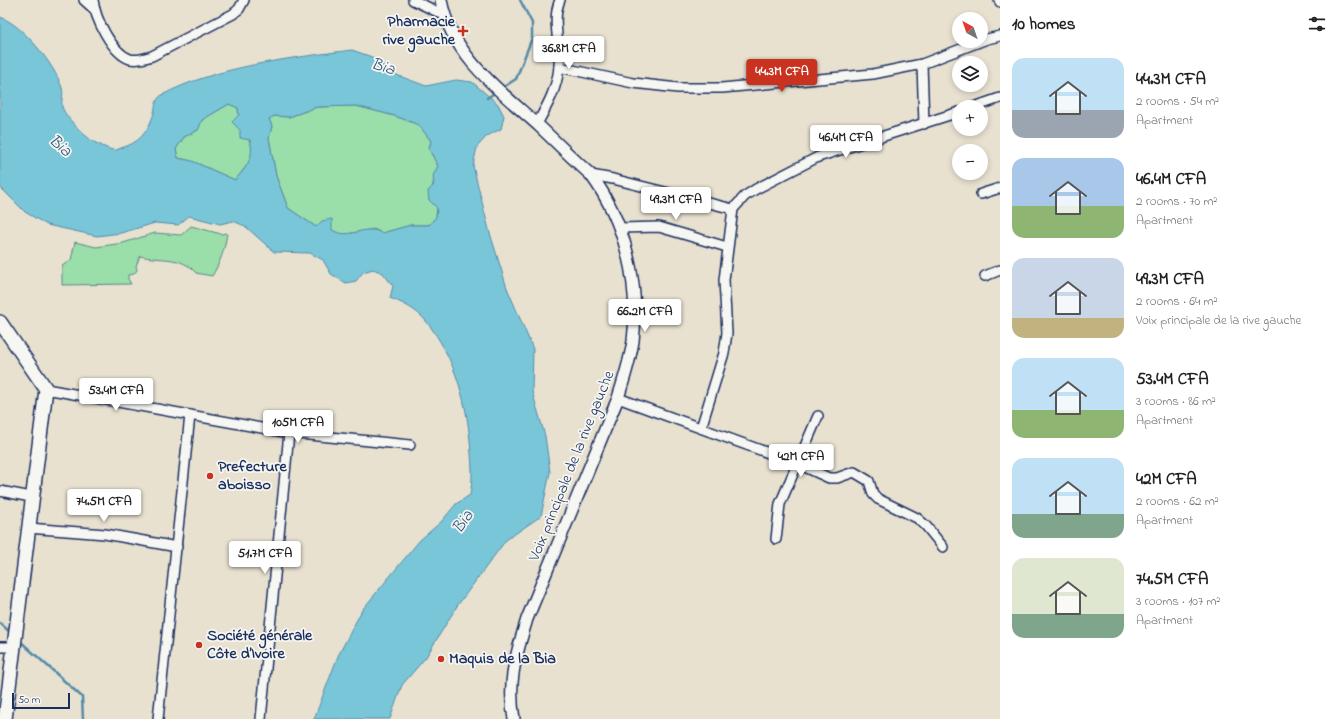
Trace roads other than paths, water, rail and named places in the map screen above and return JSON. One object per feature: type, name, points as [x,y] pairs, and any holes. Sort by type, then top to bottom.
[{"type":"main road","points":[[0,322],[46,389],[5,719]]},
{"type":"street","points":[[84,0],[95,10]]},
{"type":"street","points":[[93,0],[95,10],[102,27],[116,49],[129,58],[138,60],[152,56],[233,14],[239,9],[244,0]]},
{"type":"street","points":[[413,0],[444,6]]},
{"type":"street","points":[[537,124],[555,91],[559,67],[557,14],[560,0]]},
{"type":"street","name":"Voix principale de la rive gauche","points":[[444,6],[464,52],[480,72],[591,175],[604,193],[620,228],[631,278],[635,310],[632,348],[618,398],[527,619],[512,672],[510,693],[514,719]]},
{"type":"street","points":[[559,67],[632,83],[678,88],[722,88],[873,74],[922,64],[987,39],[1000,36]]},
{"type":"street","points":[[922,64],[924,124]]},
{"type":"street","points":[[988,102],[1000,98]]},
{"type":"street","points":[[701,428],[724,353],[727,333],[724,280],[733,209],[745,196],[756,189],[818,157],[952,114]]},
{"type":"street","points":[[591,175],[613,179],[733,209]]},
{"type":"street","points":[[981,194],[1000,188]]},
{"type":"street","points":[[620,228],[659,227],[727,247]]},
{"type":"street","points":[[985,276],[1000,270]]},
{"type":"street","points":[[46,389],[289,433],[410,445]]},
{"type":"street","points":[[618,398],[796,463],[829,478],[837,478],[850,472],[858,474],[868,481],[876,497],[917,518],[926,526],[943,547]]},
{"type":"street","points":[[158,719],[190,415]]},
{"type":"street","points":[[776,539],[780,504],[796,463],[818,416]]},
{"type":"street","points":[[262,719],[289,433]]},
{"type":"street","points":[[0,491],[32,497]]},
{"type":"street","points":[[28,528],[105,534],[177,547]]},
{"type":"street","points":[[0,647],[14,646]]},
{"type":"water","name":"Bia","points":[[0,17],[9,21],[28,37],[53,68],[63,90],[63,110],[71,121],[92,141],[114,150],[133,143],[142,136],[151,122],[156,102],[159,97],[183,85],[230,70],[304,56],[352,50],[372,57],[394,74],[426,86],[456,80],[472,82],[498,104],[504,116],[501,129],[487,136],[477,147],[473,166],[489,230],[507,288],[533,349],[532,391],[545,436],[550,472],[541,516],[506,540],[457,606],[426,657],[402,685],[390,719],[314,719],[338,656],[362,610],[420,540],[441,522],[456,504],[470,495],[472,479],[471,453],[467,417],[459,383],[445,351],[426,321],[410,307],[390,298],[393,286],[383,273],[373,269],[363,272],[356,281],[346,283],[331,274],[323,260],[310,253],[274,252],[245,226],[233,221],[220,224],[189,216],[178,225],[155,223],[121,233],[97,236],[47,225],[25,212],[0,187]],"holes":[[[229,104],[238,108],[239,115],[232,122],[240,130],[240,138],[250,140],[251,146],[248,162],[243,171],[235,180],[192,161],[178,158],[176,149],[184,137],[198,130],[202,120]],[[356,106],[395,116],[419,125],[431,141],[429,149],[438,166],[433,176],[434,185],[428,191],[429,200],[437,208],[436,217],[429,225],[411,225],[382,233],[375,230],[369,230],[346,234],[332,230],[332,219],[322,221],[316,227],[288,208],[276,176],[269,138],[272,126],[269,119],[274,116],[289,117],[317,107]]]},
{"type":"waterway","points":[[502,88],[516,79],[532,38],[532,23],[520,0]]},
{"type":"waterway","points":[[487,98],[496,92]]},
{"type":"waterway","points":[[0,623],[12,634]]},
{"type":"waterway","points":[[20,641],[82,697],[83,719]]},
{"type":"place","name":"Pharmacie rive gauche","points":[[463,31]]},
{"type":"place","name":"Prefecture aboisso","points":[[210,476]]},
{"type":"place","name":"Société générale Côte d’Ivoire","points":[[199,645]]},
{"type":"place","name":"Maquis de la Bia","points":[[441,659]]}]
